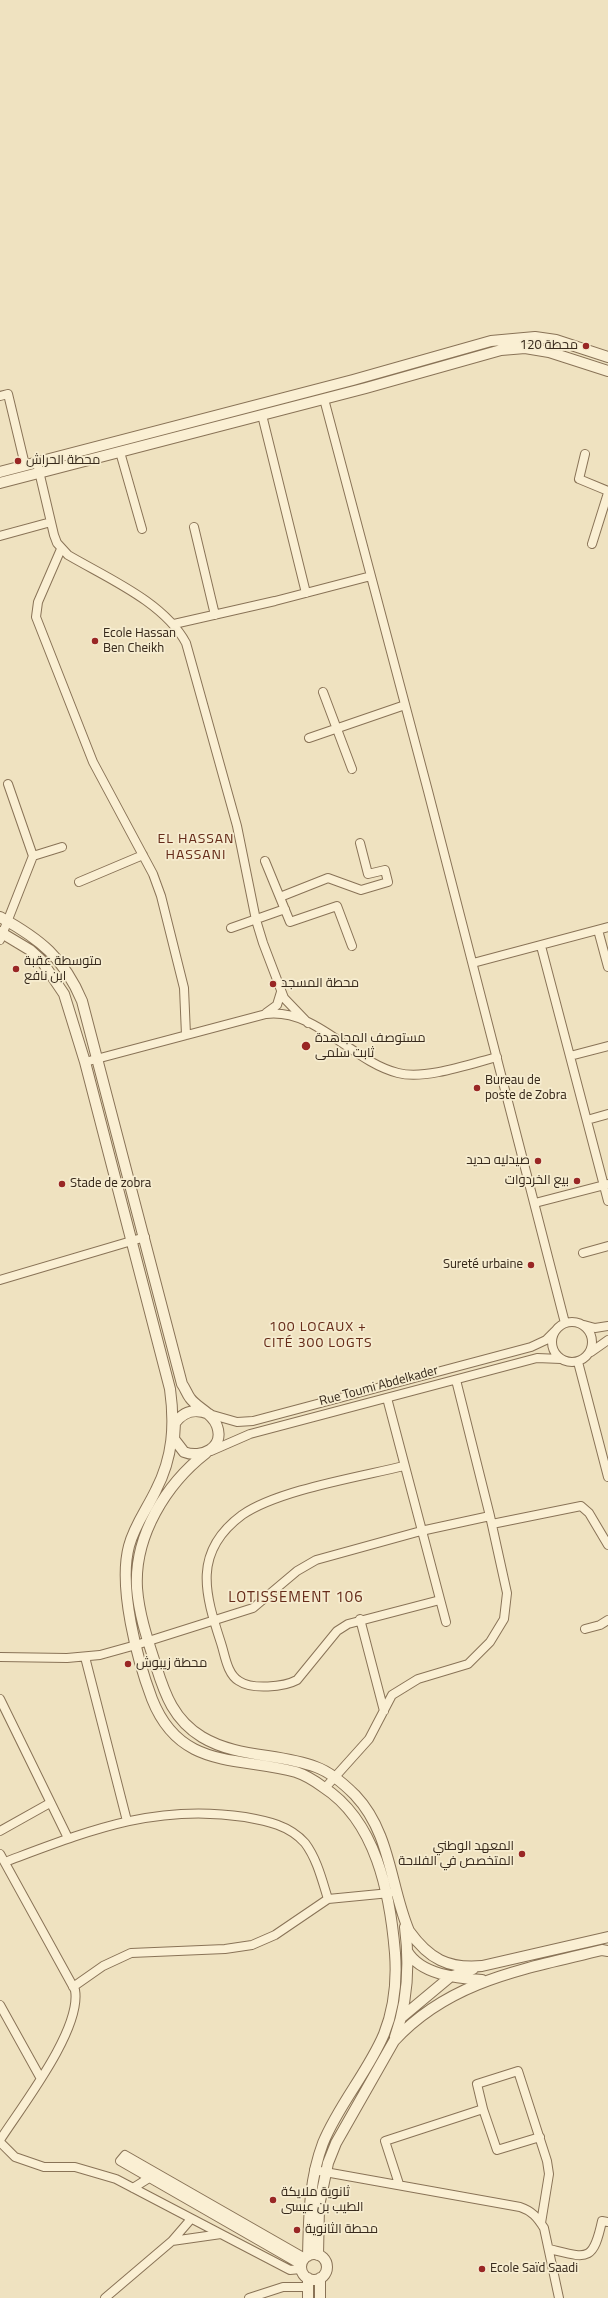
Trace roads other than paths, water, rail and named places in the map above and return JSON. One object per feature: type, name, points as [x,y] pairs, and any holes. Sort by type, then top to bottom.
[{"type":"street","points":[[0,472],[353,380],[491,341],[535,337],[556,340],[608,357]]},
{"type":"street","points":[[0,483],[324,399],[501,350],[526,348],[549,352],[608,371]]},
{"type":"street","points":[[0,396],[8,394],[25,465]]},
{"type":"street","points":[[324,399],[566,1323]]},
{"type":"street","points":[[262,415],[306,593]]},
{"type":"street","points":[[120,452],[142,529]]},
{"type":"street","points":[[585,454],[579,479],[608,492],[592,544]]},
{"type":"street","points":[[38,462],[51,522],[57,543],[61,549],[68,555],[157,608],[174,624],[186,643],[216,744],[237,826],[256,920],[281,992],[292,1009],[308,1022],[378,1064],[398,1073],[422,1074],[497,1057]]},
{"type":"street","points":[[0,536],[51,522]]},
{"type":"street","points":[[194,527],[215,615]]},
{"type":"street","points":[[61,549],[38,602],[36,617],[93,762],[153,874],[161,896],[184,988],[186,1035]]},
{"type":"street","points":[[174,624],[371,576]]},
{"type":"street","points":[[323,692],[352,769]]},
{"type":"street","points":[[309,738],[405,705]]},
{"type":"street","points":[[8,784],[33,856],[4,919],[1,935],[30,950],[56,979],[71,1013],[133,1242],[170,1389],[173,1431],[170,1454],[160,1481],[129,1546],[126,1567],[126,1589],[136,1645],[153,1700],[174,1733],[201,1753],[223,1760],[298,1773],[325,1788],[344,1804],[358,1819],[379,1867],[385,1894],[395,1955],[395,1986],[391,2012],[384,2034],[336,2117],[324,2142],[314,2170],[310,2192],[304,2262],[308,2283],[308,2298]]},
{"type":"street","points":[[280,898],[328,878],[361,890],[388,882],[385,870],[368,874],[360,842]]},
{"type":"street","points":[[33,856],[62,847]]},
{"type":"street","points":[[79,882],[143,855]]},
{"type":"street","points":[[265,861],[290,922],[337,906],[352,946]]},
{"type":"street","points":[[231,928],[285,909]]},
{"type":"street","points":[[4,919],[36,938],[62,964],[82,1001],[99,1059],[182,1384],[189,1397],[209,1414],[218,1427],[216,1443],[195,1462],[169,1490],[146,1535],[140,1553],[137,1588],[148,1641],[165,1695],[174,1712],[201,1737],[223,1747],[297,1761],[318,1768],[334,1778],[355,1796],[375,1824],[384,1843],[404,1920],[409,1976],[403,2016],[394,2041],[336,2143],[326,2171],[319,2206],[318,2256]]},
{"type":"street","points":[[473,964],[608,927]]},
{"type":"street","points":[[598,930],[608,967]]},
{"type":"street","points":[[541,946],[586,1120],[606,1185],[608,1201]]},
{"type":"street","points":[[266,1014],[277,1005],[281,992]]},
{"type":"street","points":[[85,1062],[266,1014],[288,1014],[308,1022]]},
{"type":"street","points":[[570,1056],[608,1046]]},
{"type":"street","points":[[586,1120],[608,1114]]},
{"type":"street","points":[[535,1203],[606,1185]]},
{"type":"street","points":[[0,1280],[133,1242],[145,1237]]},
{"type":"street","points":[[583,1253],[608,1246]]},
{"type":"street","points":[[608,1326],[595,1328],[572,1322],[566,1323],[555,1331],[552,1345],[556,1354],[561,1359],[567,1362],[578,1362],[608,1340]]},
{"type":"street","points":[[584,1325],[592,1337],[590,1352]]},
{"type":"street","name":"Rue Toumi Abdelkader","points":[[209,1414],[237,1422],[253,1421],[531,1347],[546,1340],[555,1331]]},
{"type":"street","name":"Rue Toumi Abdelkader","points":[[206,1453],[250,1434],[537,1358],[561,1359]]},
{"type":"street","points":[[578,1362],[608,1477]]},
{"type":"street","points":[[325,1788],[369,1739],[392,1695],[401,1688],[434,1673],[468,1664],[490,1642],[504,1619],[507,1594],[492,1524],[456,1380]]},
{"type":"street","points":[[387,1398],[446,1622]]},
{"type":"street","points":[[206,1453],[191,1455],[184,1452],[178,1446],[173,1431],[180,1416],[187,1412],[194,1410],[209,1414]]},
{"type":"street","points":[[404,1466],[278,1499],[242,1515],[219,1540],[206,1567],[206,1588],[214,1620],[229,1668],[238,1681],[251,1685],[274,1686],[289,1684],[297,1680],[337,1631],[360,1619],[440,1600]]},
{"type":"street","points":[[492,1524],[581,1506],[589,1513],[608,1545]]},
{"type":"street","points":[[0,1658],[34,1659],[85,1657],[100,1655],[136,1645],[253,1608],[297,1571],[316,1560],[421,1531],[490,1516]]},
{"type":"street","points":[[360,1619],[384,1711]]},
{"type":"street","points":[[585,1629],[600,1625],[608,1620]]},
{"type":"street","points":[[85,1657],[127,1821]]},
{"type":"street","points":[[0,1699],[68,1838]]},
{"type":"street","points":[[0,1832],[50,1803]]},
{"type":"street","points":[[5,1862],[68,1838],[127,1821],[187,1812],[223,1814],[281,1825],[304,1843],[314,1856],[328,1899]]},
{"type":"street","points":[[0,1854],[73,1987],[77,1998],[76,2010],[71,2025],[0,2141],[15,2157],[27,2162],[44,2167],[75,2167],[116,2179],[290,2270],[318,2256],[324,2259],[326,2268],[320,2278],[320,2298]]},
{"type":"street","points":[[73,1987],[103,1966],[131,1953],[225,1949],[263,1941],[328,1899],[397,1892]]},
{"type":"street","points":[[404,1920],[418,1944],[432,1956],[448,1964],[464,1968],[482,1966]]},
{"type":"street","points":[[391,1925],[408,1954],[422,1964],[450,1977],[484,1981]]},
{"type":"street","points":[[384,2034],[403,2016],[450,1977],[482,1966],[606,1936]]},
{"type":"street","points":[[394,2041],[405,2029],[447,1998],[484,1981],[509,1972],[602,1950],[608,1951]]},
{"type":"street","points":[[0,2005],[40,2077]]},
{"type":"street","points":[[540,2138],[497,2150],[477,2084],[518,2071],[540,2138],[549,2174],[541,2223]]},
{"type":"street","points":[[399,2184],[385,2141],[484,2109]]},
{"type":"street","points":[[125,2155],[304,2262],[149,2178],[120,2161],[125,2155]]},
{"type":"street","points":[[314,2170],[399,2184],[520,2207],[530,2211],[541,2223],[549,2249],[559,2298]]},
{"type":"street","points":[[133,2188],[149,2178]]},
{"type":"street","points":[[105,2298],[172,2241],[191,2218]]},
{"type":"street","points":[[549,2249],[582,2256],[588,2254],[598,2242],[602,2221],[608,2222]]},
{"type":"street","points":[[172,2241],[221,2234]]},
{"type":"street","points":[[248,2298],[283,2287],[308,2283],[320,2278]]},
{"type":"place","name":"محطة 120","points":[[586,346]]},
{"type":"place","name":"محطة الحراش","points":[[18,461]]},
{"type":"place","name":"Ecole Hassan Ben Cheikh","points":[[95,641]]},
{"type":"place","name":"متوسطة عقبة ابن نافع","points":[[16,969]]},
{"type":"place","name":"محطة المسجد","points":[[273,984]]},
{"type":"place","name":"مستوصف المجاهدة ثابت سلمى","points":[[306,1046]]},
{"type":"place","name":"Bureau de poste de Zobra","points":[[477,1088]]},
{"type":"place","name":"صيدليه حديد","points":[[538,1161]]},
{"type":"place","name":"بيع الخردوات","points":[[577,1181]]},
{"type":"place","name":"Stade de zobra","points":[[62,1184]]},
{"type":"place","name":"Sureté urbaine","points":[[531,1265]]},
{"type":"place","name":"محطة زيبوش","points":[[128,1664]]},
{"type":"place","name":"المعهد الوطني المتخصص في الفلاحة","points":[[522,1854]]},
{"type":"place","name":"ثانوية ملايكة الطيب بن عيسى","points":[[273,2200]]},
{"type":"place","name":"محطة الثانوية","points":[[297,2230]]},
{"type":"place","name":"Ecole Saïd Saadi","points":[[482,2269]]},
{"type":"district","name":"EL HASSAN HASSANI","points":[[196,848]]},
{"type":"district","name":"100 LOCAUX + CITÉ 300 LOGTS","points":[[318,1336]]},
{"type":"district","name":"LOTISSEMENT 106","points":[[296,1599]]}]
